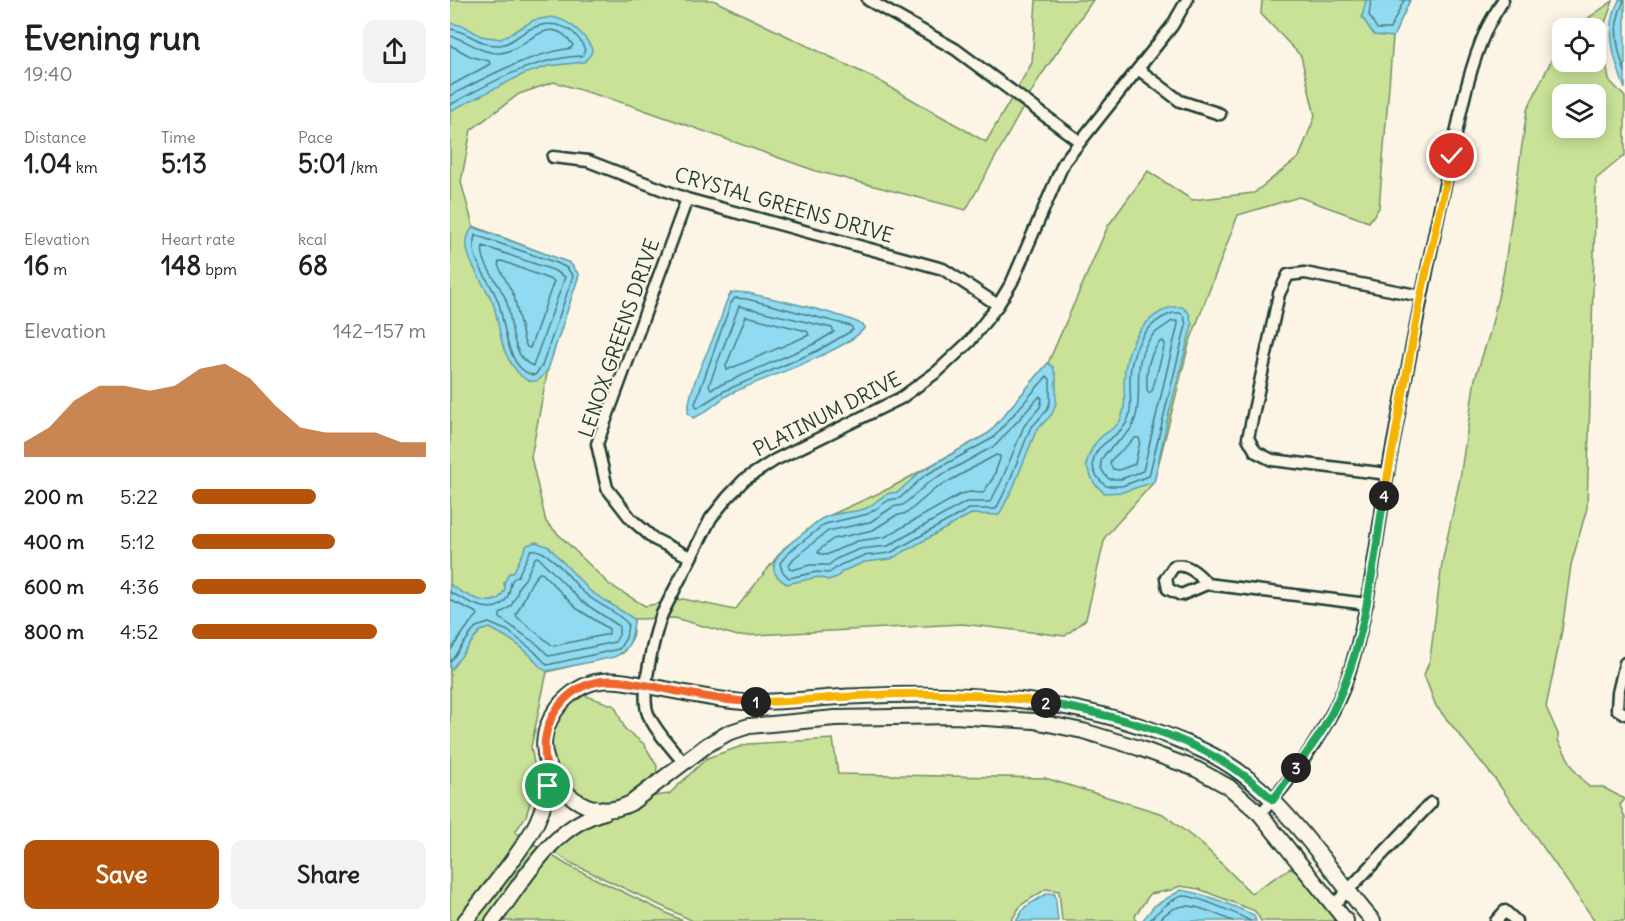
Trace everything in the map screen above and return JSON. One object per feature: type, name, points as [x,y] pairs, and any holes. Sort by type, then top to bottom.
[{"type":"street","points":[[868,0],[955,49],[1079,141]]},
{"type":"street","name":"PLATINUM DRIVE","points":[[684,763],[648,715],[645,700],[646,685],[659,622],[690,557],[717,509],[744,480],[775,460],[882,409],[910,392],[963,349],[998,305],[1021,264],[1060,169],[1079,141],[1178,18],[1187,0]]},
{"type":"street","points":[[1260,814],[1273,800],[1327,724],[1345,683],[1367,604],[1421,296],[1467,86],[1487,28],[1503,0]]},
{"type":"street","points":[[1138,69],[1179,101],[1220,114]]},
{"type":"street","name":"CRYSTAL GREENS DRIVE","points":[[553,157],[588,160],[687,199],[943,269],[998,305]]},
{"type":"street","name":"LENOX GREENS DRIVE","points":[[687,199],[597,444],[606,488],[631,519],[654,539],[690,557]]},
{"type":"street","points":[[1388,474],[1272,460],[1256,452],[1248,438],[1279,294],[1288,275],[1305,273],[1421,296]]},
{"type":"street","points":[[1207,584],[1367,604]]},
{"type":"street","points":[[1625,663],[1618,693],[1617,710],[1625,714]]},
{"type":"street","points":[[465,921],[529,839],[538,822],[548,792],[545,742],[548,727],[555,712],[571,694],[587,685],[602,681],[621,681],[744,702],[958,694],[1013,698],[1077,709],[1148,728],[1205,751],[1243,773],[1273,800],[1373,921]]},
{"type":"street","points":[[834,698],[835,718]]},
{"type":"street","points":[[493,921],[547,850],[565,832],[588,818],[617,810],[636,799],[707,745],[738,729],[748,726],[835,718],[954,716],[1034,721],[1083,731],[1196,769],[1228,787],[1260,814],[1346,921]]},
{"type":"street","points":[[546,759],[558,783],[573,799],[596,809],[617,810]]},
{"type":"street","points":[[1334,905],[1431,803]]},
{"type":"street","points":[[1496,921],[1506,911],[1516,921]]},
{"type":"green space","points":[[450,0],[713,0],[878,80],[986,142],[1032,63],[1036,0],[1093,0],[1040,77],[966,210],[816,171],[630,105],[554,82],[519,94],[471,130],[461,182],[473,226],[570,263],[579,275],[548,369],[531,457],[546,522],[610,585],[645,606],[683,599],[735,610],[784,548],[822,519],[890,488],[989,433],[1048,363],[1108,226],[1148,171],[1192,200],[1254,193],[1299,157],[1315,116],[1301,56],[1261,14],[1262,0],[1410,0],[1393,37],[1379,208],[1369,222],[1299,197],[1238,215],[1189,344],[1154,482],[1105,537],[1086,619],[1065,636],[962,624],[738,636],[675,618],[634,619],[632,639],[623,653],[547,672],[531,747],[537,780],[526,816],[515,832],[567,865],[683,921],[450,921]]},
{"type":"green space","points":[[1613,1],[1606,20],[1606,18],[1588,18]]},
{"type":"green space","points":[[1552,59],[1552,72],[1606,72],[1606,63],[1609,80],[1625,97],[1625,155],[1596,179],[1587,508],[1571,565],[1562,630],[1546,707],[1558,734],[1558,740],[1575,771],[1589,787],[1602,787],[1625,799],[1620,805],[1625,818],[1625,921],[1595,921],[1495,779],[1436,706],[1424,675],[1430,659],[1442,563],[1460,478],[1475,379],[1490,332],[1504,271],[1527,110]]},
{"type":"green space","points":[[581,694],[615,706],[625,729],[644,744],[657,766],[656,777],[636,794],[619,803],[599,804],[586,800],[574,792],[557,771],[552,757],[551,744],[555,724],[564,710]]},
{"type":"green space","points":[[833,739],[838,774],[1045,778],[1163,814],[1204,846],[1251,893],[1292,867],[1336,921],[1261,921],[1255,911],[1199,889],[1180,886],[1150,894],[1135,916],[1136,921],[1062,921],[1059,891],[1046,889],[1021,905],[1011,921],[693,921],[569,862],[553,851],[573,832],[600,819],[630,811],[648,797],[669,794],[707,758],[748,744]]},
{"type":"water","points":[[1366,0],[1410,0],[1393,37],[1374,35],[1362,17]]},
{"type":"water","points":[[1619,0],[1625,0],[1625,89],[1614,56],[1611,33],[1614,11]]},
{"type":"water","points":[[552,17],[571,24],[585,37],[592,49],[584,62],[548,66],[524,74],[450,111],[450,23],[464,26],[481,36],[501,39],[534,20]]},
{"type":"water","points":[[473,227],[570,263],[579,275],[548,369],[536,381],[522,377],[506,355],[494,306],[469,256],[468,236]]},
{"type":"water","points":[[736,292],[829,313],[865,327],[842,345],[728,395],[693,418],[688,413],[692,391],[727,301],[731,293]]},
{"type":"water","points":[[1172,307],[1182,307],[1189,313],[1192,325],[1154,482],[1123,492],[1104,493],[1094,483],[1086,465],[1090,453],[1098,440],[1115,427],[1123,415],[1127,359],[1136,337],[1151,319]]},
{"type":"water","points":[[1048,363],[1053,367],[1056,376],[1056,403],[1052,414],[1036,431],[1013,488],[999,515],[971,514],[891,559],[865,562],[828,580],[818,577],[787,584],[778,578],[774,571],[777,558],[788,545],[814,524],[828,516],[864,509],[888,494],[897,493],[920,472],[989,433]]},
{"type":"water","points":[[536,542],[549,547],[590,591],[634,619],[632,637],[628,646],[614,657],[547,671],[521,648],[490,628],[480,631],[450,671],[450,584],[459,591],[478,599],[496,600],[505,589],[504,583],[509,573],[513,573],[527,545]]},
{"type":"water","points":[[1181,890],[1200,894],[1254,915],[1256,921],[1142,921],[1154,906]]},
{"type":"water","points":[[1048,893],[1055,894],[1058,921],[1016,921],[1025,907]]},
{"type":"route","points":[[548,786],[545,742],[551,718],[565,699],[579,688],[595,682],[611,680],[744,702],[958,694],[1013,698],[1077,709],[1148,728],[1205,751],[1243,773],[1273,800],[1327,724],[1345,683],[1358,643],[1367,604],[1421,296],[1452,156]]}]
